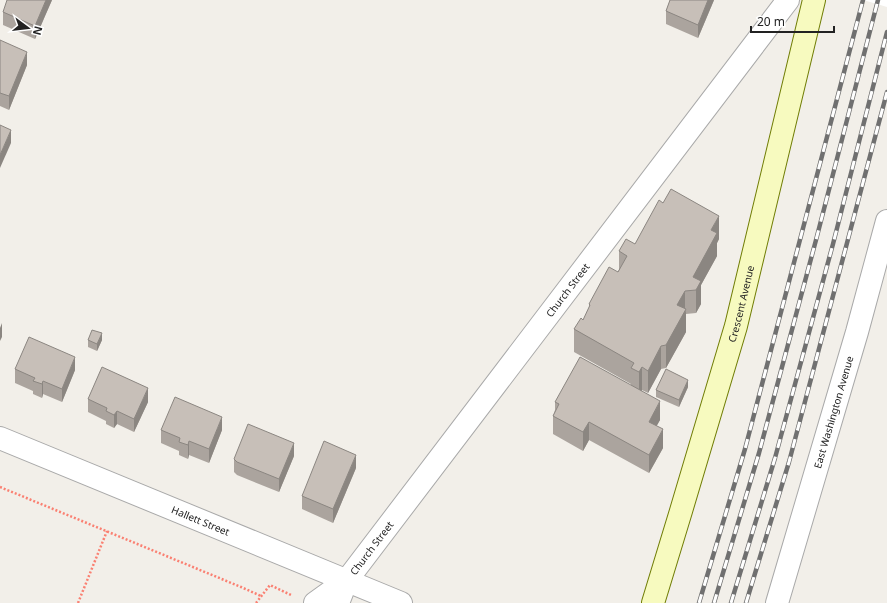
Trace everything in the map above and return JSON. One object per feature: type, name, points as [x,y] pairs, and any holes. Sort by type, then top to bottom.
[{"type":"street","name":"Church Street","points":[[338,603],[347,580],[788,0]]},
{"type":"street","name":"Crescent Avenue","points":[[653,603],[736,326],[814,0]]},
{"type":"street","name":"East Washington Avenue","points":[[777,603],[857,332],[887,221]]},
{"type":"street","name":"Hallett Street","points":[[0,438],[401,603]]},
{"type":"street","name":"Church Street","points":[[305,600],[347,580]]},
{"type":"path","points":[[0,487],[261,596]]},
{"type":"path","points":[[78,603],[107,532]]},
{"type":"path","points":[[256,603],[270,585],[305,600]]},
{"type":"pier","points":[[863,0],[887,0],[887,7],[877,4]]},
{"type":"building","points":[[7,0],[46,0],[35,26],[3,12]]},
{"type":"building","points":[[670,0],[708,0],[698,25],[666,11]]},
{"type":"building","points":[[0,40],[27,52],[9,96],[0,93]]},
{"type":"building","points":[[0,125],[11,130],[0,155]]},
{"type":"building","points":[[671,189],[719,216],[711,230],[717,233],[693,277],[701,281],[696,290],[685,291],[677,305],[686,309],[666,345],[661,346],[648,371],[642,367],[639,372],[631,368],[634,363],[574,329],[581,318],[583,320],[590,305],[589,304],[609,267],[618,272],[627,256],[619,251],[626,239],[635,244],[659,200],[663,203]]},
{"type":"building","points":[[92,330],[102,333],[97,344],[88,340]]},
{"type":"building","points":[[29,337],[75,357],[62,389],[43,381],[42,384],[33,381],[35,378],[15,369]]},
{"type":"building","points":[[580,357],[660,401],[649,422],[663,429],[649,455],[589,422],[583,432],[553,416],[559,404],[555,402]]},
{"type":"building","points":[[102,367],[148,388],[134,419],[117,411],[114,415],[106,411],[107,408],[88,399]]},
{"type":"building","points":[[666,369],[688,380],[679,400],[656,390]]},
{"type":"building","points":[[175,397],[222,417],[209,449],[189,441],[188,445],[179,442],[180,438],[161,430]]},
{"type":"building","points":[[248,424],[294,443],[279,479],[237,462],[234,459]]},
{"type":"building","points":[[324,441],[356,455],[333,509],[302,496]]},
{"type":"railway","points":[[699,603],[745,449],[863,0]]},
{"type":"railway","points":[[714,603],[759,453],[878,0]]},
{"type":"railway","points":[[731,603],[775,458],[833,244],[887,32]]},
{"type":"railway","points":[[746,603],[789,462],[887,92]]}]
